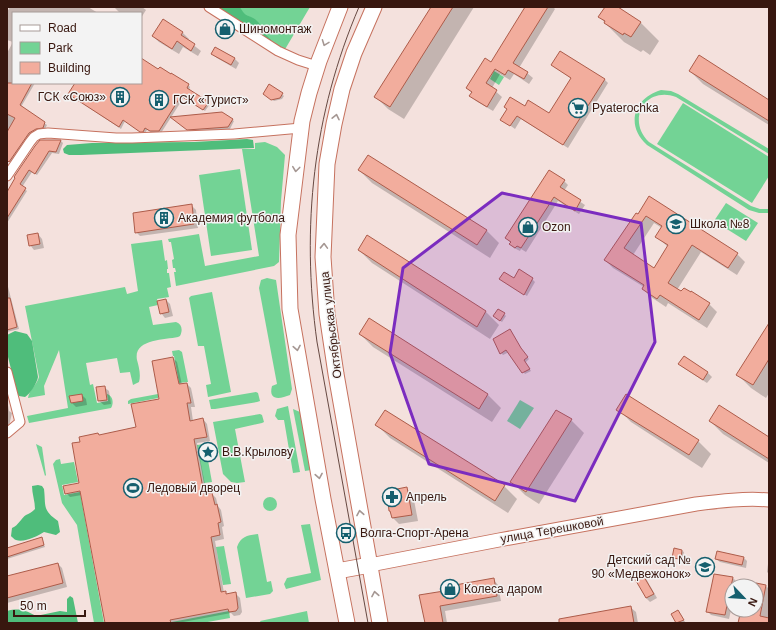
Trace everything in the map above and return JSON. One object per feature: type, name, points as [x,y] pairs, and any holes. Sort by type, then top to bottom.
[{"type":"main road","points":[[340,7],[317,66],[301,128],[288,235],[290,309],[347,623]]},
{"type":"main road","name":"Октябрьская улица","points":[[374,7],[349,67],[342,88],[334,124],[327,164],[323,257],[328,322],[380,623]]},
{"type":"main road","name":"улица Терешковой","points":[[337,572],[370,565]]},
{"type":"street","points":[[209,7],[278,51],[298,60],[317,66]]},
{"type":"street","points":[[7,176],[34,137],[48,133],[132,138],[234,134],[301,128]]},
{"type":"street","points":[[7,372],[20,422],[7,433]]},
{"type":"street","name":"улица Терешковой","points":[[370,565],[518,536],[696,504],[759,499],[769,500]]},
{"type":"highlighted area","points":[[502,193],[641,223],[655,342],[575,501],[429,464],[390,353],[403,268]]},
{"type":"green space","points":[[215,7],[310,7],[284,51]]},
{"type":"green space","points":[[216,7],[240,7],[246,15],[258,22],[274,45]]},
{"type":"green space","points":[[494,71],[504,77],[499,85],[490,79]]},
{"type":"green space","points":[[661,90],[671,91],[678,94],[769,149],[769,154],[676,97],[665,95],[655,96],[648,101],[642,107],[639,115],[639,124],[642,133],[649,142],[751,206],[760,209],[769,209],[769,213],[759,213],[749,210],[647,145],[640,137],[636,129],[636,113],[644,99]]},
{"type":"green space","points":[[683,103],[769,157],[769,176],[752,203],[657,144]]},
{"type":"green space","points":[[247,139],[253,140],[254,148],[81,155],[69,155],[64,153],[63,149],[67,145],[92,143],[194,142]]},
{"type":"green space","points":[[265,142],[277,147],[285,155],[281,201],[279,262],[274,266],[176,286],[174,272],[176,272],[175,268],[173,268],[172,260],[174,259],[171,242],[169,242],[168,239],[199,234],[205,266],[259,256],[242,149],[255,149],[255,143]]},
{"type":"green space","points":[[240,169],[252,250],[211,256],[199,175]]},
{"type":"green space","points":[[726,203],[758,223],[746,241],[714,221]]},
{"type":"green space","points":[[162,240],[165,261],[167,260],[167,273],[169,273],[171,287],[167,288],[169,297],[157,299],[158,305],[149,307],[153,325],[176,322],[180,324],[180,336],[151,342],[140,348],[137,353],[137,360],[140,379],[139,382],[133,385],[130,372],[120,373],[117,358],[86,363],[90,385],[93,384],[97,403],[108,401],[107,394],[111,396],[111,408],[29,423],[27,416],[68,408],[59,350],[44,386],[45,395],[28,398],[39,377],[25,306],[125,287],[127,294],[138,291],[131,244]]},
{"type":"green space","points":[[267,278],[276,280],[292,389],[290,395],[279,398],[273,396],[271,391],[272,386],[277,384],[259,288],[261,280]]},
{"type":"green space","points":[[212,292],[231,392],[208,397],[206,385],[211,384],[204,346],[198,346],[189,298],[191,296]]},
{"type":"green space","points":[[15,331],[27,334],[32,341],[38,377],[33,388],[25,397],[19,396],[17,393],[7,353],[7,335]]},
{"type":"green space","points":[[179,350],[182,352],[188,382],[179,383],[172,351]]},
{"type":"green space","points":[[256,392],[258,393],[260,401],[211,409],[209,400]]},
{"type":"green space","points":[[158,394],[158,398],[128,404],[128,401],[131,399]]},
{"type":"green space","points":[[520,400],[534,408],[520,429],[507,421]]},
{"type":"green space","points":[[288,406],[300,472],[293,473],[284,420],[278,420],[275,416],[277,409]]},
{"type":"green space","points":[[293,409],[300,412],[311,470],[305,471]]},
{"type":"green space","points":[[260,414],[262,415],[264,422],[235,429],[245,482],[231,482],[223,474],[213,422]]},
{"type":"green space","points":[[36,444],[42,447],[45,476]]},
{"type":"green space","points":[[205,444],[212,482],[204,483],[197,445]]},
{"type":"green space","points":[[60,459],[61,464],[74,462],[78,482],[62,485],[64,495],[80,492],[104,623],[94,623],[77,525],[62,503],[53,464],[56,460]]},
{"type":"green space","points":[[32,486],[42,486],[44,489],[47,511],[58,521],[60,532],[56,535],[44,532],[27,540],[15,540],[11,536],[12,528],[24,516],[35,509]]},
{"type":"green space","points":[[270,497],[275,499],[277,504],[275,509],[270,511],[265,509],[263,504],[265,499]]},
{"type":"green space","points":[[310,524],[321,580],[286,589],[284,584],[287,578],[311,573],[301,525]]},
{"type":"green space","points":[[258,534],[267,582],[271,581],[273,591],[270,594],[246,598],[237,547],[243,538]]},
{"type":"green space","points":[[224,546],[231,584],[223,585],[216,547]]},
{"type":"green space","points":[[70,596],[73,598],[78,623],[7,623],[7,611],[11,610],[22,610],[36,616],[60,611],[67,612],[67,599]]},
{"type":"green space","points":[[229,611],[230,618],[202,623],[172,623],[172,622]]},
{"type":"green space","points":[[307,611],[309,623],[261,623],[260,621]]},
{"type":"building","points":[[431,7],[453,7],[390,107],[374,97]]},
{"type":"building","points":[[525,7],[548,7],[513,63],[528,72],[524,79],[508,70],[505,75],[495,69],[486,83],[497,90],[487,107],[469,96],[472,92],[466,88],[485,58],[491,62]]},
{"type":"building","points":[[605,7],[618,7],[641,22],[631,37],[624,33],[623,35],[604,23],[605,21],[598,17]]},
{"type":"building","points":[[163,19],[183,32],[181,35],[195,44],[191,51],[177,41],[172,49],[152,36]]},
{"type":"building","points":[[215,47],[235,58],[231,65],[211,54]]},
{"type":"building","points":[[560,51],[605,79],[563,145],[517,116],[510,126],[500,120],[507,109],[504,107],[510,97],[525,106],[528,100],[549,113],[571,78],[551,65]]},
{"type":"building","points":[[699,55],[769,100],[769,121],[689,71]]},
{"type":"building","points":[[142,59],[158,69],[160,67],[189,84],[187,88],[209,102],[203,110],[181,96],[159,131],[150,131],[145,128],[143,132],[140,132],[123,120],[119,127],[68,94],[74,84],[142,84]]},
{"type":"building","points":[[7,83],[31,84],[20,105],[45,122],[43,128],[36,129],[29,133],[9,162],[7,160],[7,132],[15,118],[7,114]]},
{"type":"building","points":[[269,84],[283,93],[280,98],[271,100],[263,94]]},
{"type":"building","points":[[222,112],[233,119],[228,127],[187,130],[170,117]]},
{"type":"building","points":[[40,140],[61,140],[56,152],[49,151],[35,174],[29,170],[20,184],[26,188],[7,218],[7,192],[15,178],[14,177]]},
{"type":"building","points":[[368,155],[487,230],[477,245],[358,170]]},
{"type":"building","points":[[549,170],[565,180],[560,187],[581,200],[575,211],[554,197],[521,248],[517,246],[515,248],[509,244],[511,242],[505,238]]},
{"type":"building","points":[[649,196],[738,253],[728,268],[692,245],[668,283],[681,291],[684,288],[691,291],[710,303],[699,320],[660,295],[657,299],[642,289],[644,285],[604,260],[636,213],[638,214]],"holes":[[[646,216],[662,226],[655,237],[668,245],[654,268],[624,248]]]},
{"type":"building","name":"Академия футбола","points":[[192,204],[194,224],[135,233],[133,213]]},
{"type":"building","points":[[38,233],[40,244],[29,246],[27,235]]},
{"type":"building","points":[[367,235],[486,311],[477,327],[358,250]]},
{"type":"building","points":[[519,269],[533,278],[524,295],[499,279],[504,272],[514,278]]},
{"type":"building","points":[[7,298],[10,298],[17,327],[7,330]]},
{"type":"building","points":[[166,299],[169,312],[160,314],[157,301]]},
{"type":"building","points":[[498,309],[505,313],[500,321],[493,316]]},
{"type":"building","points":[[369,318],[488,394],[479,409],[359,334]]},
{"type":"building","points":[[769,323],[769,359],[753,385],[736,375]]},
{"type":"building","points":[[510,329],[528,357],[524,360],[530,369],[522,373],[506,350],[500,354],[493,339]]},
{"type":"building","points":[[684,356],[708,372],[703,380],[678,364]]},
{"type":"building","name":"Ледовый дворец","points":[[173,357],[179,384],[187,383],[191,403],[187,403],[190,421],[203,418],[207,437],[194,439],[204,494],[212,493],[215,505],[217,504],[221,522],[218,523],[220,535],[211,537],[221,592],[226,591],[226,594],[236,592],[238,608],[236,611],[229,612],[228,609],[170,620],[171,623],[105,623],[80,491],[65,494],[63,486],[79,483],[72,443],[80,442],[79,437],[98,433],[99,435],[136,427],[131,404],[159,399],[152,361]]},
{"type":"building","points":[[105,386],[107,400],[98,401],[96,387]]},
{"type":"building","points":[[82,394],[83,401],[71,403],[69,396]]},
{"type":"building","points":[[626,394],[699,440],[689,455],[616,410]]},
{"type":"building","points":[[719,405],[769,437],[769,459],[709,421]]},
{"type":"building","points":[[385,410],[505,485],[495,501],[375,425]]},
{"type":"building","points":[[556,410],[572,419],[526,492],[510,482]]},
{"type":"building","points":[[407,487],[412,515],[392,518],[389,511],[387,491]]},
{"type":"building","points":[[42,537],[44,545],[7,557],[7,548]]},
{"type":"building","points":[[674,548],[682,550],[681,559],[672,558]]},
{"type":"building","points":[[717,551],[744,557],[742,565],[715,559]]},
{"type":"building","points":[[58,563],[63,583],[7,598],[7,576]]},
{"type":"building","points":[[640,570],[654,594],[646,598],[632,574]]},
{"type":"building","points":[[714,574],[733,577],[724,578],[724,615],[706,612]]},
{"type":"building","points":[[494,578],[497,596],[440,606],[443,623],[425,623],[419,595],[444,591],[444,587]]},
{"type":"building","points":[[764,585],[766,585],[764,595]]},
{"type":"building","points":[[631,606],[634,623],[559,623],[559,619]]},
{"type":"building","points":[[678,610],[684,620],[676,623],[671,614]]},
{"type":"building","points":[[739,618],[769,618],[769,623],[738,623]]},
{"type":"tram line","points":[[359,7],[343,47],[321,130],[311,214],[310,256],[312,299],[317,342],[368,623]]},
{"type":"place","name":"Шиномонтаж","points":[[225,29]]},
{"type":"place","name":"ГСК «Союз»","points":[[120,97]]},
{"type":"place","name":"ГСК «Турист»","points":[[159,100]]},
{"type":"place","name":"Pyaterochka","points":[[578,108]]},
{"type":"place","name":"Академия футбола","points":[[164,218]]},
{"type":"place","name":"Школа №8","points":[[676,224]]},
{"type":"place","name":"Ozon","points":[[528,227]]},
{"type":"place","name":"В.В.Крылову","points":[[208,452]]},
{"type":"place","name":"Ледовый дворец","points":[[133,488]]},
{"type":"place","name":"Апрель","points":[[392,497]]},
{"type":"place","name":"Волга-Спорт-Арена","points":[[346,533]]},
{"type":"place","name":"Детский сад № 90 «Медвежонок»","points":[[705,567]]},
{"type":"place","name":"Колеса даром","points":[[450,589]]}]
